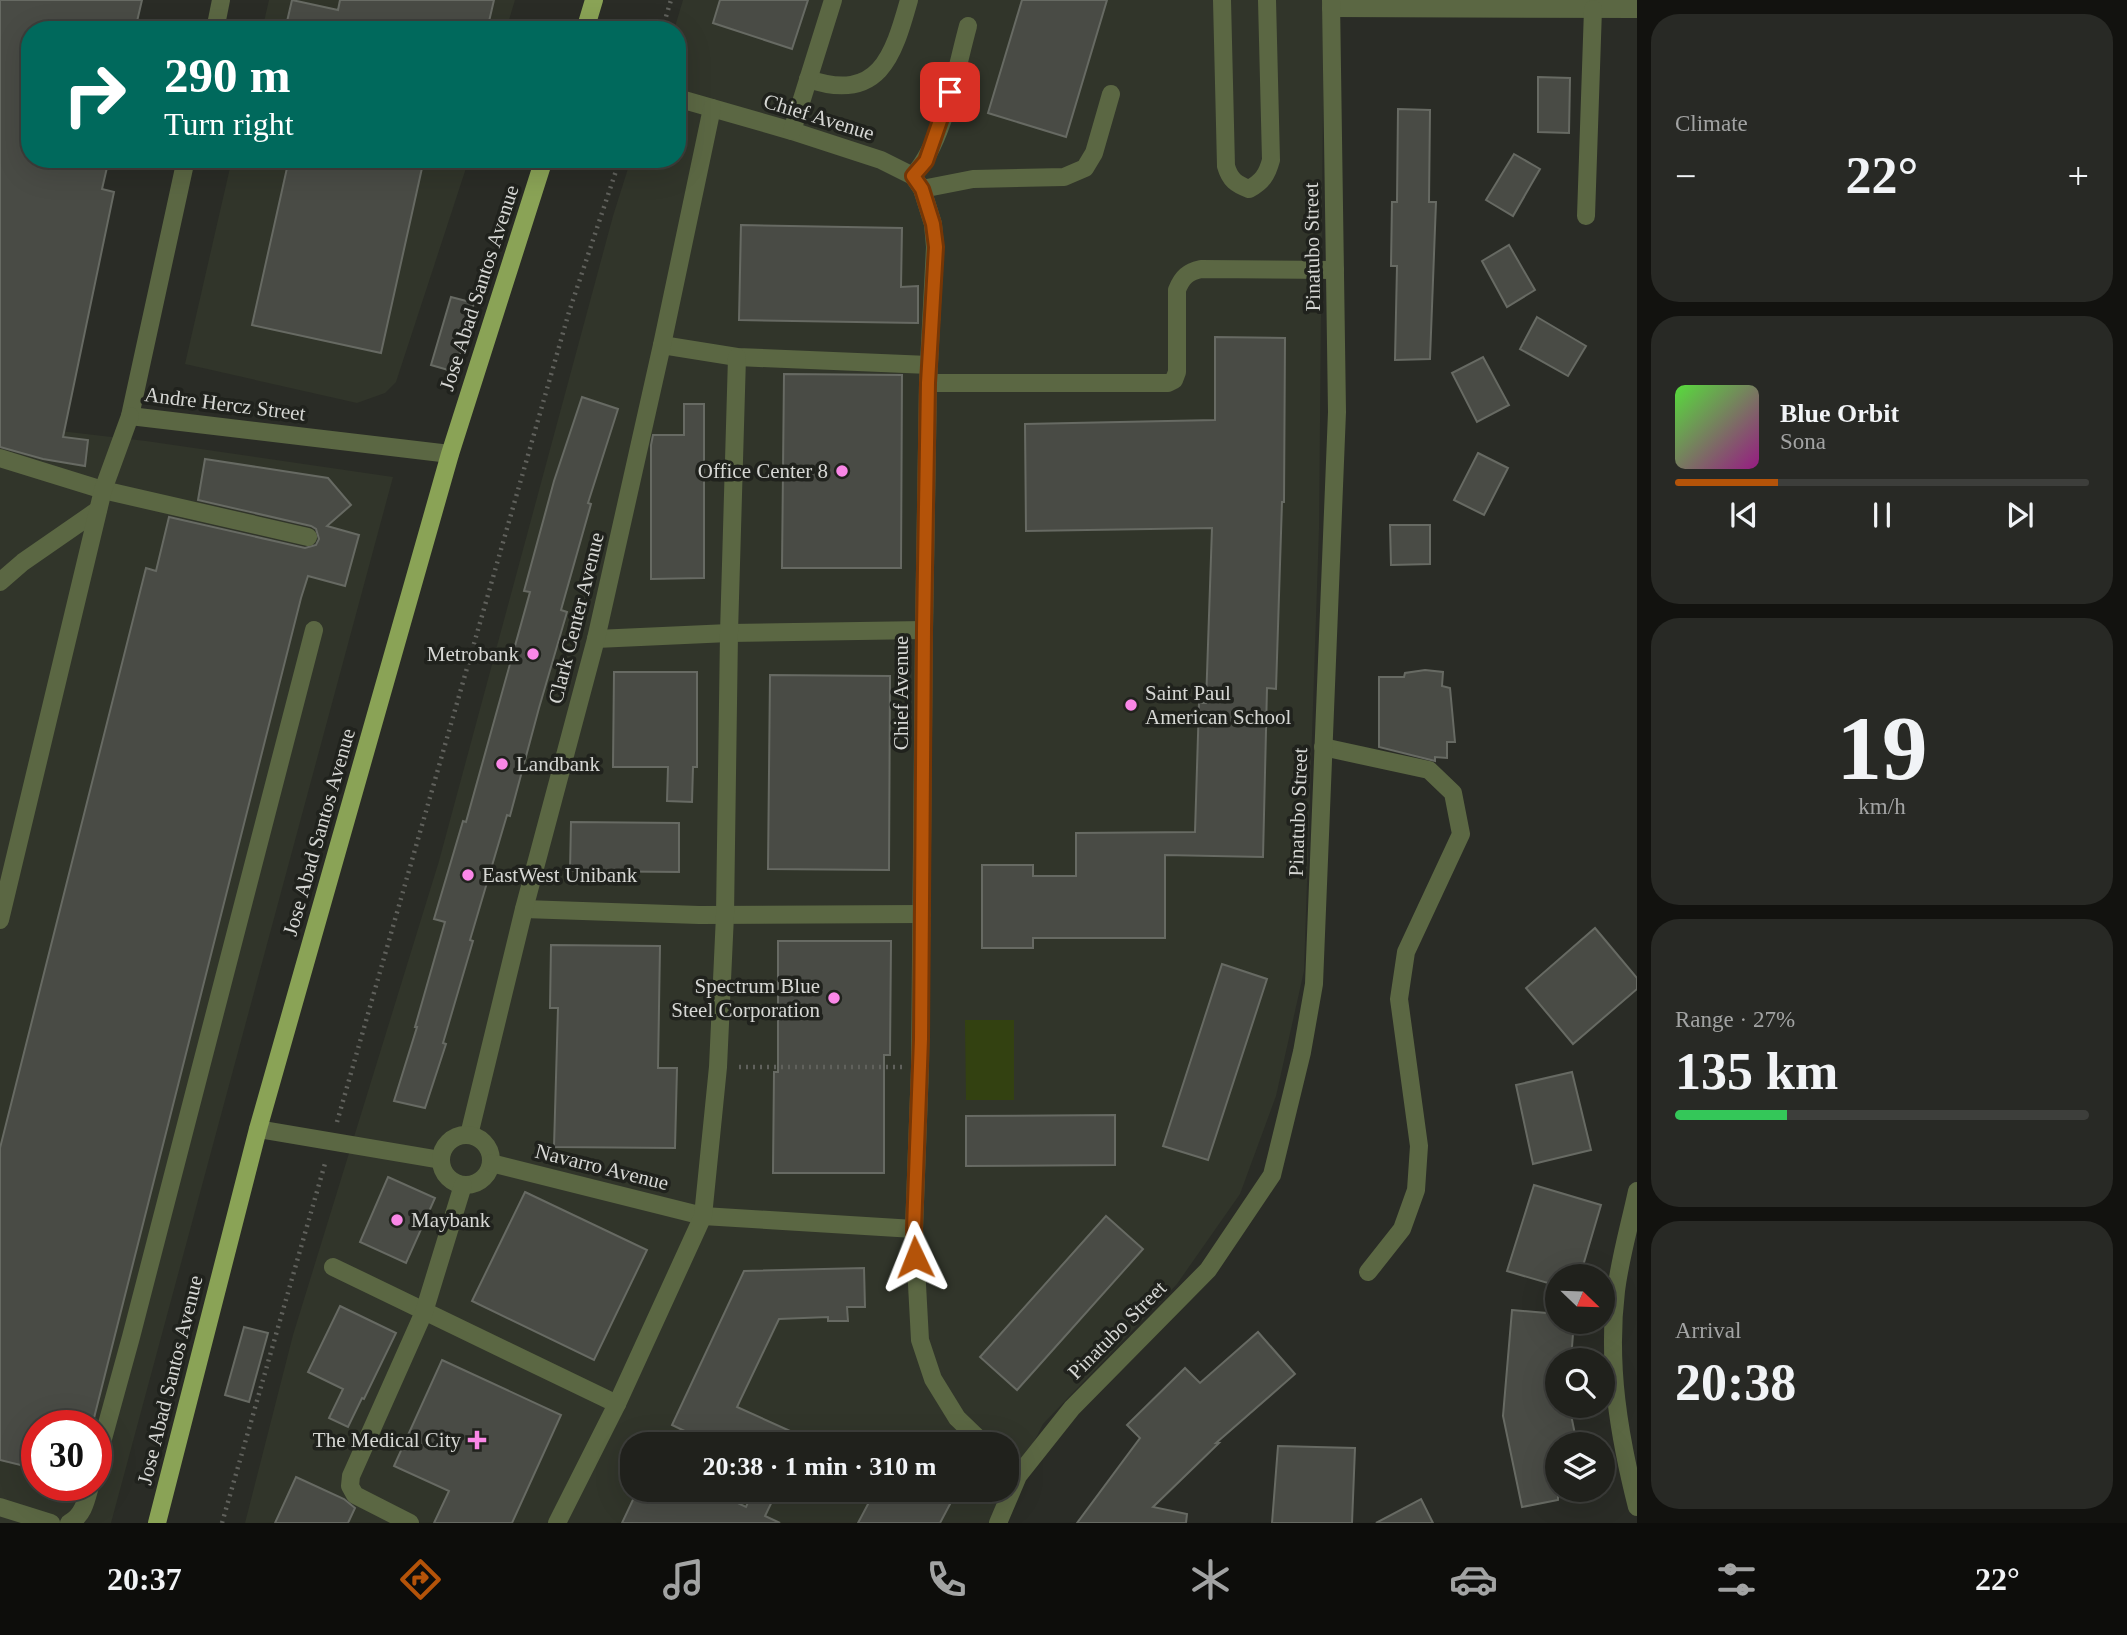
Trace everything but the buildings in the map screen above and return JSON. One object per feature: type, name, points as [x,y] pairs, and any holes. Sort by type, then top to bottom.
[{"type":"main road","points":[[587,21],[594,0]]},
{"type":"main road","name":"Jose Abad Santos Avenue","points":[[157,1523],[258,1129],[450,454],[541,168]]},
{"type":"street","points":[[217,21],[221,0]]},
{"type":"street","points":[[792,131],[833,0]]},
{"type":"street","points":[[808,79],[830,86],[873,78],[881,70],[897,41],[909,0]]},
{"type":"street","points":[[1222,0],[1226,166],[1229,177],[1249,189],[1260,183],[1268,173],[1271,160],[1267,0]]},
{"type":"street","points":[[1331,4],[1637,9]]},
{"type":"street","name":"Pinatubo Street","points":[[1019,1463],[1208,1270],[1272,1175],[1302,1052],[1314,984],[1336,412],[1331,4]]},
{"type":"street","points":[[1586,216],[1593,9]]},
{"type":"street","points":[[968,26],[937,131],[917,182],[1064,177],[1084,168],[1094,153],[1111,94]]},
{"type":"street","name":"Chief Avenue","points":[[686,101],[881,160],[917,182],[933,224],[936,247],[929,374],[920,1067],[914,1229],[920,1340],[933,1379],[957,1418],[972,1432]]},
{"type":"street","name":"Clark Center Avenue","points":[[469,1135],[524,909],[596,639],[663,345],[712,108]]},
{"type":"street","name":"Andre Hercz Street","points":[[184,168],[130,416],[450,454]]},
{"type":"street","points":[[663,345],[737,357],[929,374],[1168,383],[1174,380],[1177,372],[1177,289],[1181,279],[1190,272],[1335,270]]},
{"type":"street","points":[[557,1523],[617,1404],[703,1216],[718,1067],[725,915],[737,357]]},
{"type":"street","points":[[0,920],[103,490],[130,416]]},
{"type":"street","points":[[0,458],[103,490],[308,537]]},
{"type":"street","points":[[0,582],[23,562],[98,510]]},
{"type":"street","points":[[111,1410],[314,630]]},
{"type":"street","points":[[596,639],[729,633],[924,630]]},
{"type":"street","points":[[1323,747],[1429,770],[1453,793],[1461,834],[1406,952],[1399,999],[1419,1146],[1416,1190],[1402,1229],[1368,1272]]},
{"type":"street","points":[[524,909],[725,915],[922,914]]},
{"type":"street","points":[[258,1129],[441,1160]]},
{"type":"street","points":[[469,1135],[477,1137],[489,1147],[491,1163],[489,1170],[478,1182],[463,1185],[448,1176],[441,1160],[442,1152],[453,1139],[469,1135]]},
{"type":"street","name":"Navarro Avenue","points":[[491,1163],[703,1216],[914,1229]]},
{"type":"street","points":[[410,1523],[355,1495],[349,1486],[351,1476],[424,1311],[463,1185]]},
{"type":"street","points":[[1637,1191],[1616,1290],[1612,1374],[1623,1452],[1637,1507]]},
{"type":"street","points":[[333,1267],[617,1404]]},
{"type":"street","points":[[69,1523],[77,1519],[86,1501]]},
{"type":"street","name":"Pinatubo Street","points":[[998,1523],[1004,1502]]},
{"type":"street","points":[[0,1507],[51,1523]]},
{"type":"path","points":[[665,21],[671,0]]},
{"type":"path","points":[[222,1523],[569,312],[617,168]]},
{"type":"path","points":[[718,1067],[920,1067]]},
{"type":"shaded area","points":[[269,0],[515,0],[509,21],[264,21]]},
{"type":"shaded area","points":[[683,0],[1324,0],[1319,529],[1304,971],[1276,1096],[1240,1194],[1177,1284],[1043,1424],[1019,1472],[1019,1432],[620,1432],[620,1502],[1004,1502],[993,1523],[245,1523],[293,1335],[439,861],[628,168],[686,168],[686,21],[677,21]]},
{"type":"shaded area","points":[[230,168],[466,168],[396,382],[385,393],[357,403],[185,364]]},
{"type":"shaded area","points":[[0,424],[146,441],[393,477],[111,1523],[0,1523]]},
{"type":"green space","points":[[965,1020],[1014,1020],[1014,1100],[966,1100]]},
{"type":"place","name":"Office Center 8","points":[[842,471]]},
{"type":"place","name":"Metrobank","points":[[533,654]]},
{"type":"place","name":"Saint Paul American School","points":[[1131,705]]},
{"type":"place","name":"Landbank","points":[[502,764]]},
{"type":"place","name":"EastWest Unibank","points":[[468,875]]},
{"type":"place","name":"Spectrum Blue Steel Corporation","points":[[834,998]]},
{"type":"place","name":"Maybank","points":[[397,1220]]},
{"type":"place","name":"The Medical City","points":[[477,1440]]},
{"type":"route","points":[[915,1257],[921,1039],[928,383],[936,247],[933,224],[922,189],[913,176],[926,161],[950,92]]}]
